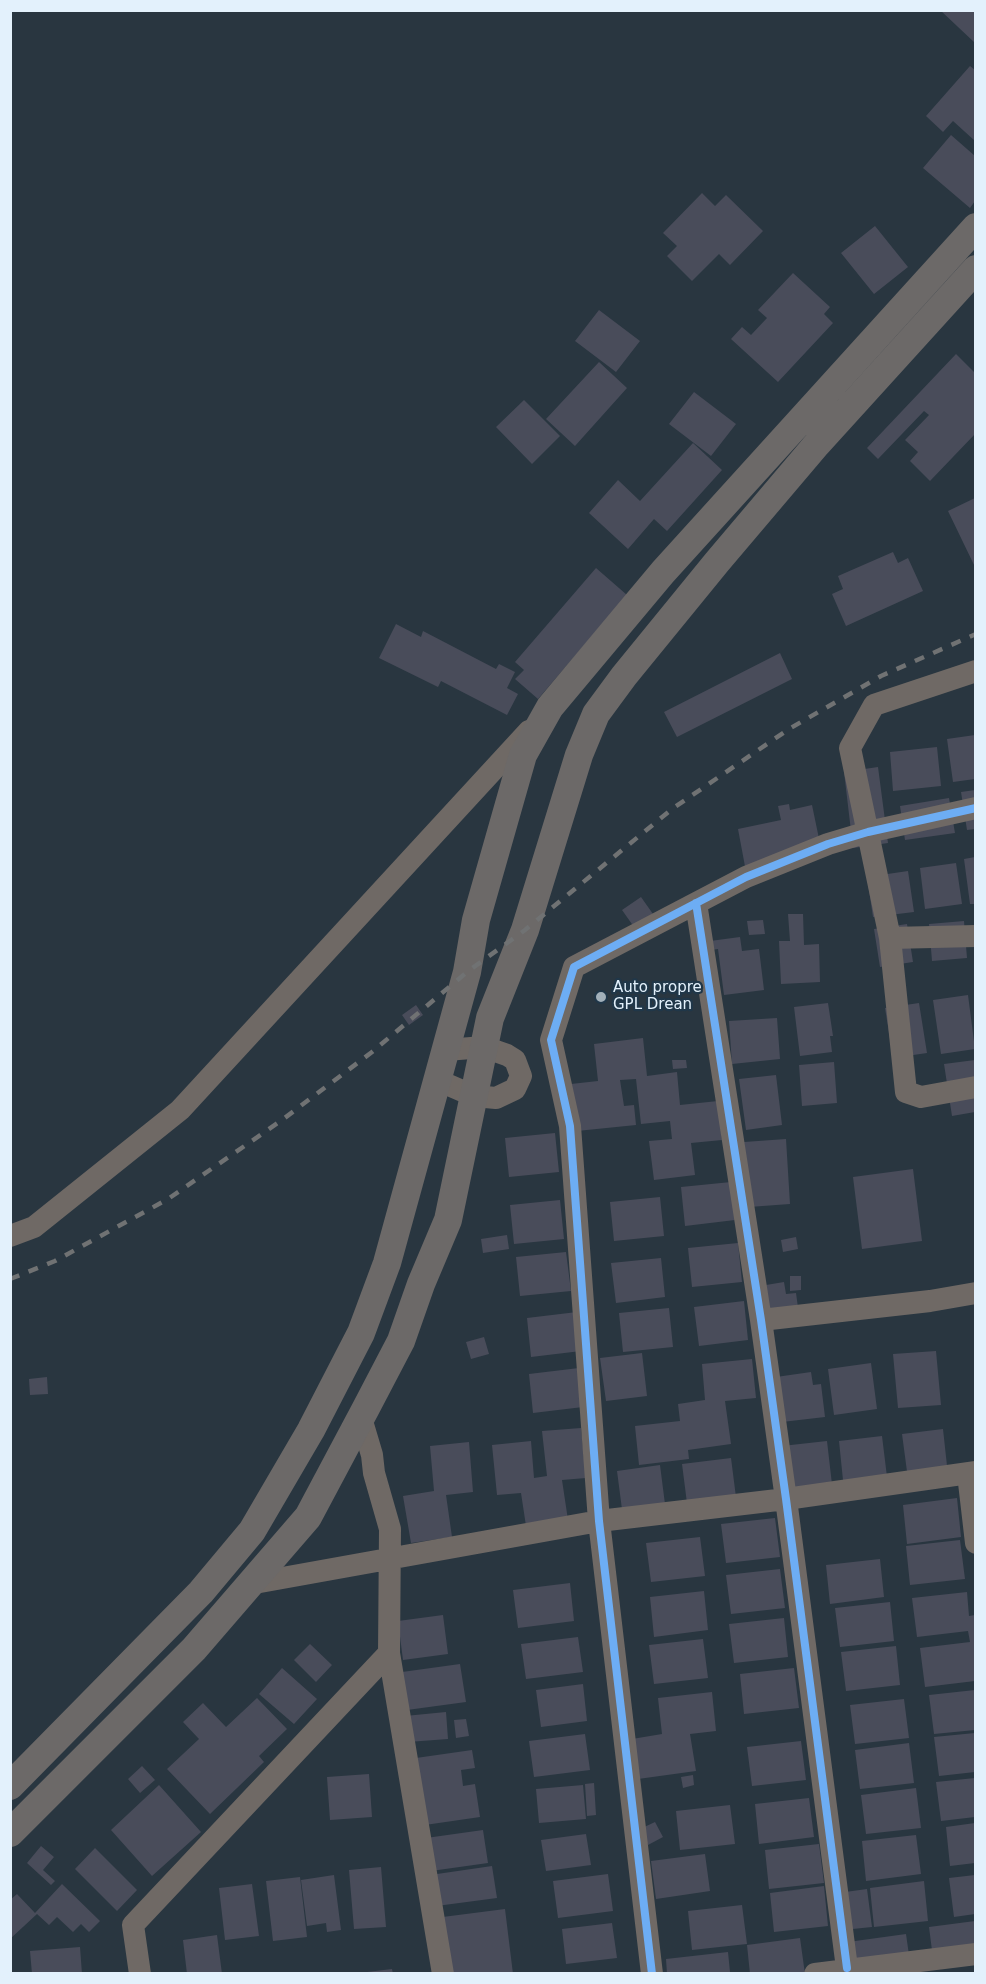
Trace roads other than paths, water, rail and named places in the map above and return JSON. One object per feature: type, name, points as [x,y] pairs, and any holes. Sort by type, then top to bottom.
[{"type":"main road","points":[[10,1786],[201,1592],[252,1531],[310,1430],[361,1333],[387,1263],[467,972],[476,920],[523,755],[549,707],[663,572],[975,227]]},
{"type":"main road","points":[[10,1833],[194,1649],[308,1516],[361,1418],[401,1341],[421,1284],[448,1220],[490,1018],[525,930],[579,755],[596,714],[624,676],[740,534],[817,444],[975,269]]},
{"type":"street","points":[[975,671],[874,705],[850,748],[890,938],[906,1092],[921,1097],[975,1087]]},
{"type":"street","points":[[10,1236],[34,1227],[180,1110],[549,707]]},
{"type":"street","points":[[652,1974],[599,1521],[570,1125],[551,1040],[574,967],[746,878],[818,848],[868,832],[975,808]]},
{"type":"street","points":[[696,903],[761,1320],[847,1968]]},
{"type":"street","points":[[890,938],[975,936]]},
{"type":"street","points":[[437,1080],[474,1096],[496,1098],[515,1089],[521,1076],[515,1060],[484,1047],[446,1050]]},
{"type":"street","points":[[521,1076],[557,1068]]},
{"type":"street","points":[[761,1320],[975,1293]]},
{"type":"street","points":[[361,1418],[390,1529],[389,1653],[443,1974]]},
{"type":"street","points":[[249,1584],[599,1521],[786,1499],[972,1473],[975,1543]]},
{"type":"street","points":[[140,1974],[133,1925],[389,1653]]},
{"type":"street","points":[[815,1974],[847,1968],[975,1954]]},
{"type":"railway","points":[[10,1279],[55,1261],[168,1199],[282,1120],[372,1052],[467,972],[525,930],[672,809],[789,729],[881,676],[976,634]]},
{"type":"place","name":"Auto propre GPL Drean","points":[[601,997]]}]
